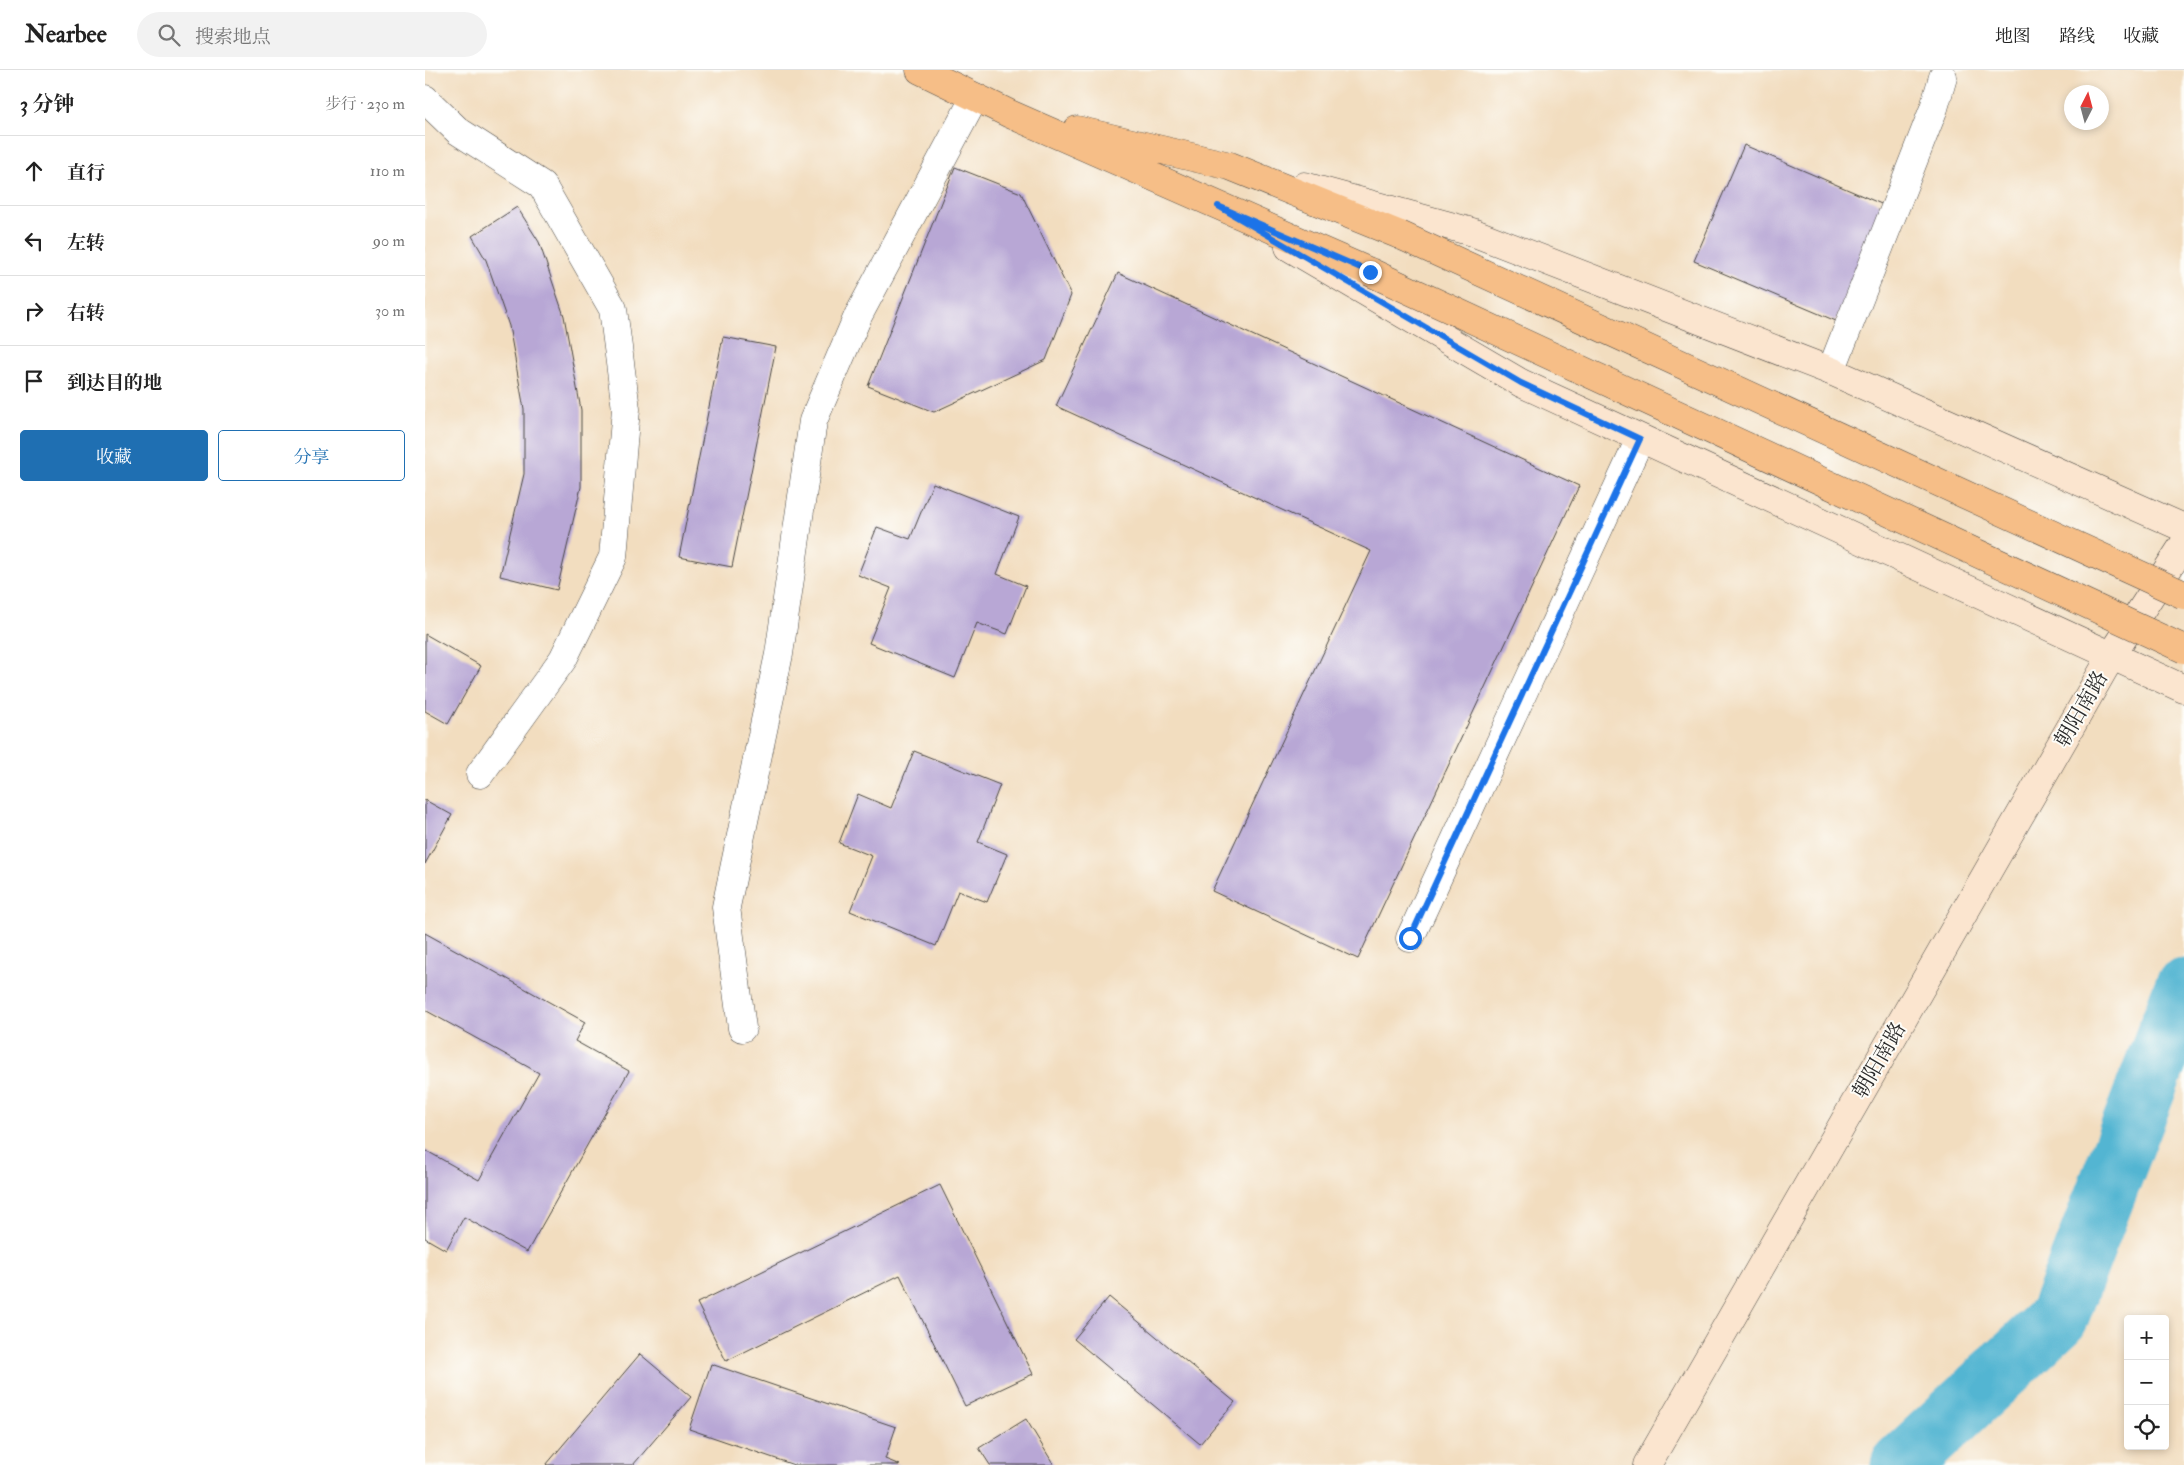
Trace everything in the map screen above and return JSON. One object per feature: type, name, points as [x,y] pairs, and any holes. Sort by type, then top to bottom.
[{"type":"main road","points":[[920,70],[1010,114],[1370,272],[2184,649]]},
{"type":"main road","points":[[1010,114],[1230,166],[1399,235],[2184,595]]},
{"type":"street","points":[[1831,371],[1934,108],[1943,76]]},
{"type":"street","points":[[742,1028],[726,907],[779,654],[813,421],[858,316],[975,97]]},
{"type":"street","points":[[425,99],[459,131],[543,185],[613,308],[626,409],[613,557],[563,659],[480,774]]},
{"type":"street","points":[[1230,166],[1472,232],[1831,371],[2184,528]]},
{"type":"street","points":[[1218,206],[1521,383],[2184,689]]},
{"type":"street","points":[[1410,938],[1640,439]]},
{"type":"street","name":"朝阳南路","points":[[1647,1465],[2112,655],[2184,544]]},
{"type":"building","points":[[1744,145],[1886,206],[1836,321],[1694,261]]},
{"type":"building","points":[[955,167],[1021,193],[1071,295],[1046,360],[934,412],[868,386]]},
{"type":"building","points":[[517,207],[539,242],[564,316],[581,410],[581,487],[557,590],[500,576],[524,474],[524,409],[509,326],[486,260],[472,236]]},
{"type":"building","points":[[1118,273],[1579,486],[1358,959],[1212,891],[1371,551],[1056,406]]},
{"type":"building","points":[[723,337],[776,347],[732,567],[679,557]]},
{"type":"building","points":[[933,483],[1019,517],[997,574],[1026,586],[1007,634],[977,623],[955,678],[869,643],[891,588],[858,575],[877,527],[910,539]]},
{"type":"building","points":[[425,634],[481,666],[448,724],[425,711]]},
{"type":"building","points":[[914,751],[1000,785],[978,842],[1007,854],[987,902],[958,891],[936,946],[850,911],[872,856],[839,843],[858,794],[891,808]]},
{"type":"building","points":[[425,800],[452,815],[425,864]]},
{"type":"building","points":[[425,933],[585,1022],[575,1041],[629,1071],[527,1252],[464,1217],[446,1250],[425,1238],[425,1150],[479,1180],[539,1073],[425,1010]]},
{"type":"building","points":[[940,1185],[1033,1374],[965,1406],[900,1275],[726,1361],[697,1303]]},
{"type":"building","points":[[1109,1297],[1235,1402],[1200,1444],[1074,1339]]},
{"type":"building","points":[[640,1354],[691,1397],[633,1465],[546,1465]]},
{"type":"building","points":[[711,1364],[896,1427],[885,1459],[900,1465],[794,1465],[689,1429]]},
{"type":"building","points":[[1026,1419],[1054,1465],[990,1465],[979,1448]]},
{"type":"waterway","points":[[1901,1465],[2058,1318],[2184,989]]},
{"type":"route","points":[[1370,272],[1218,206],[1521,383],[1640,439],[1410,938]]}]
